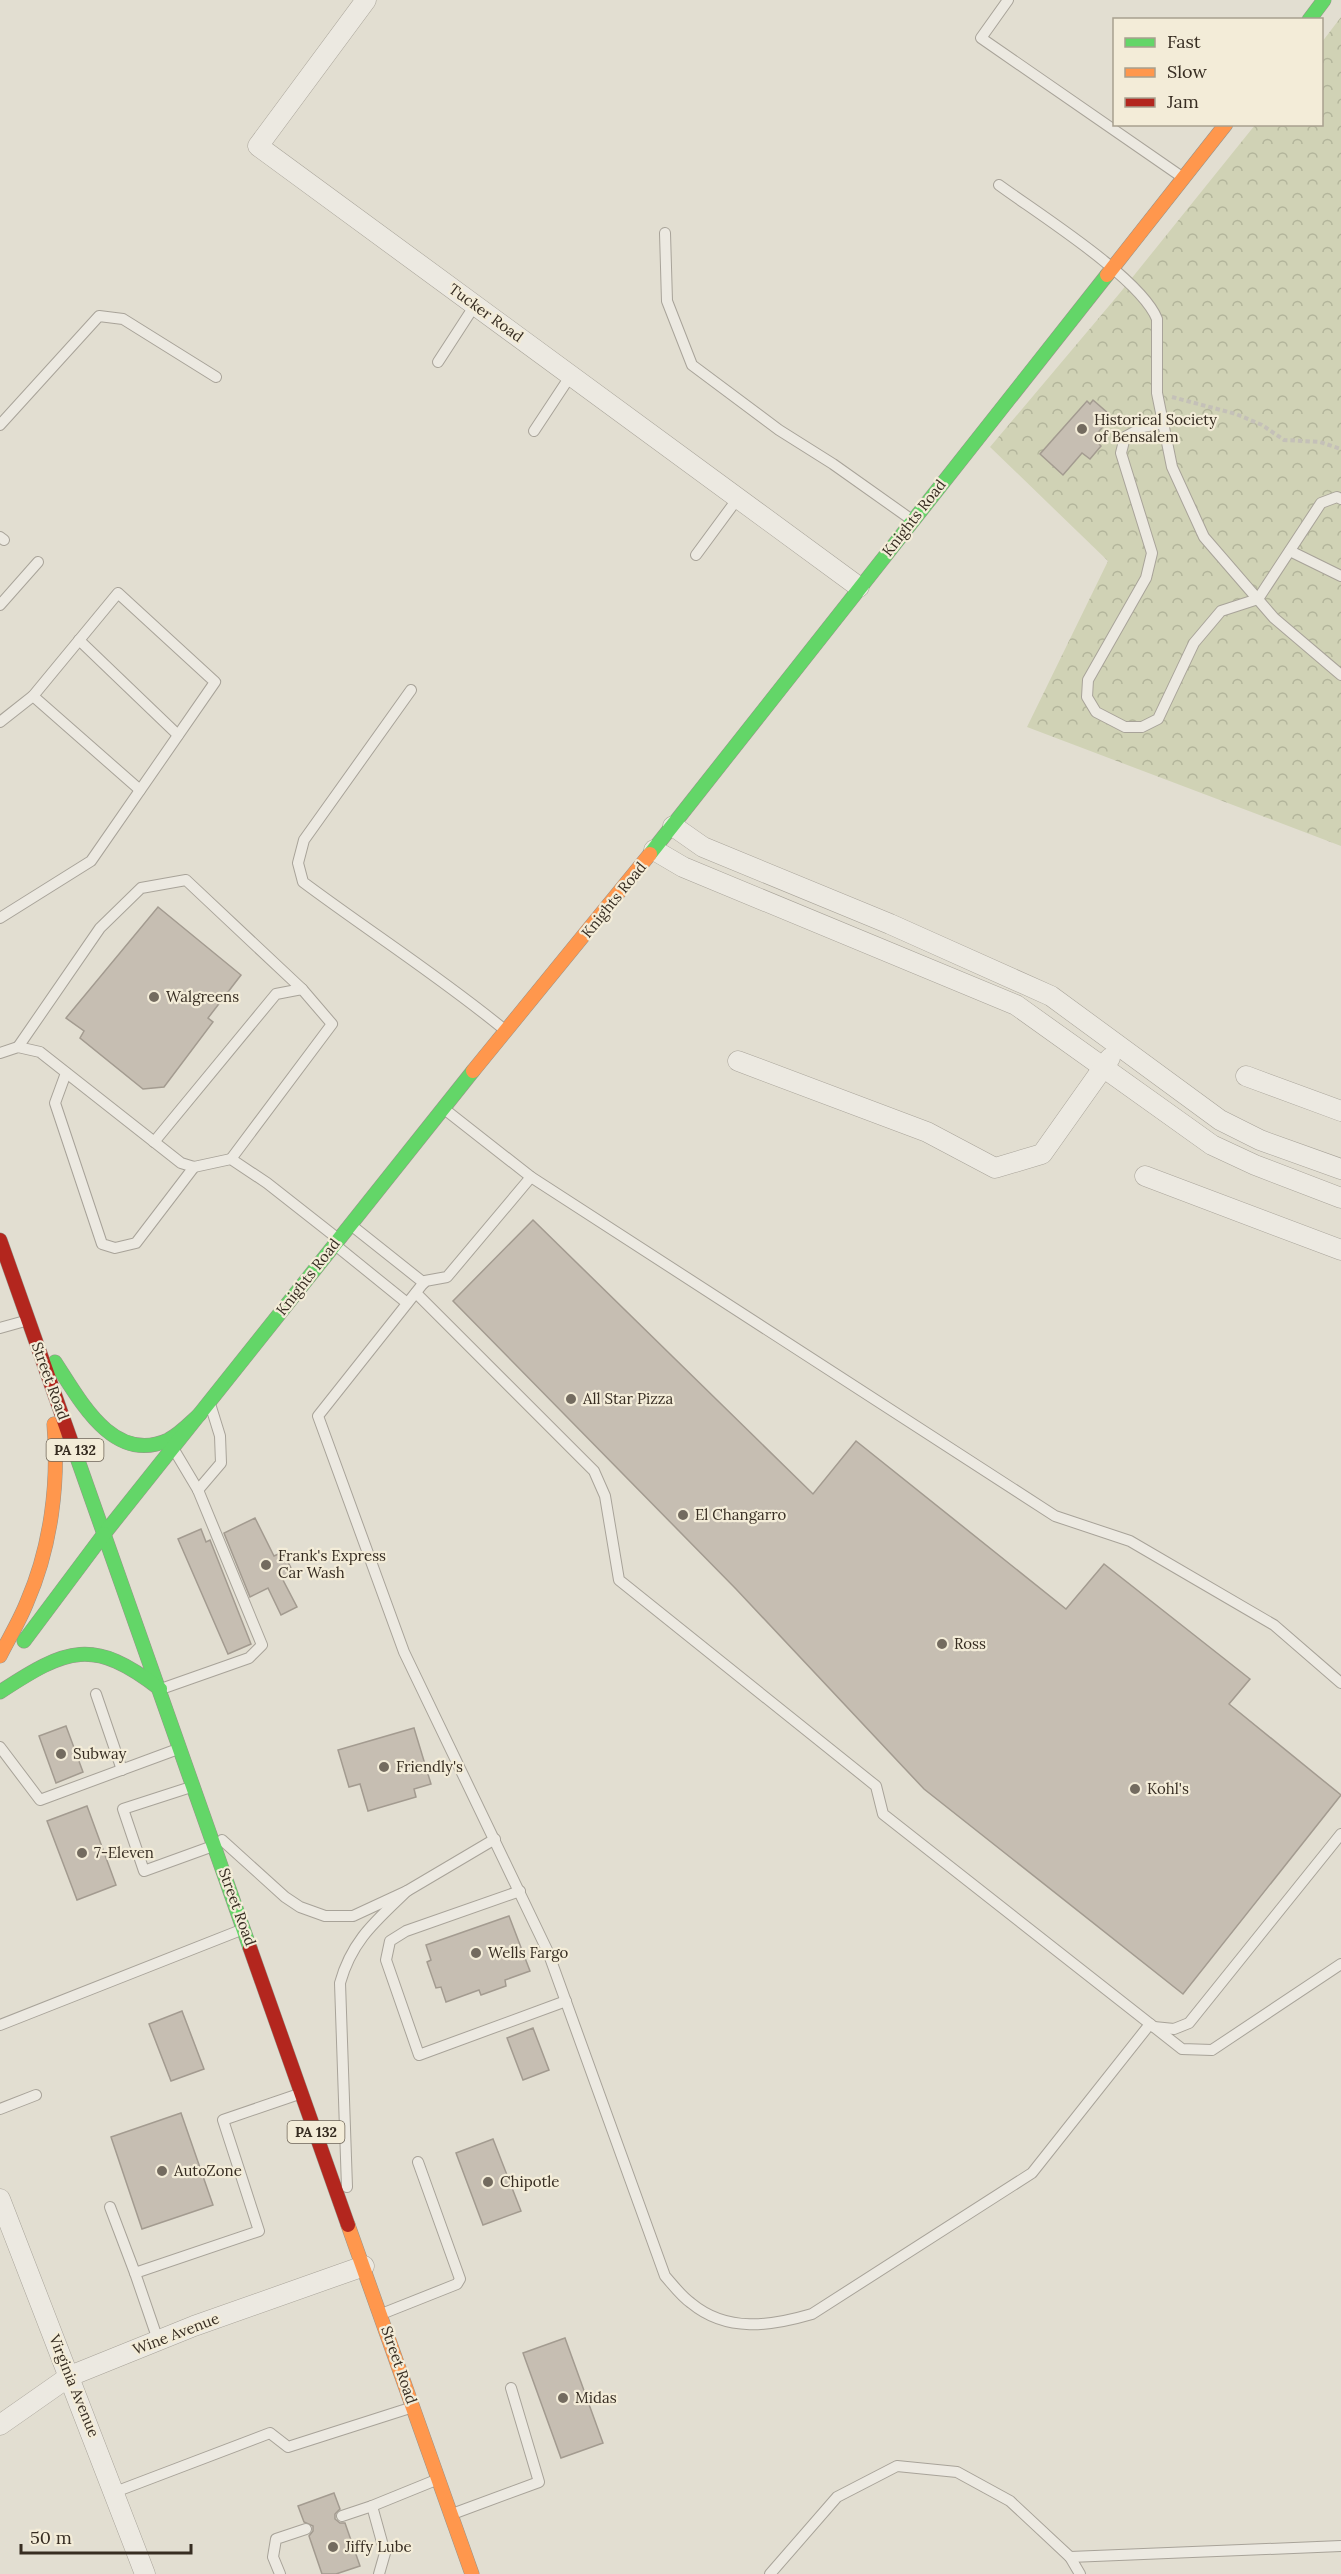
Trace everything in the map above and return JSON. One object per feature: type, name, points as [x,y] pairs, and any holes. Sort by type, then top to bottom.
[{"type":"main road","points":[[1310,18],[1324,0]]},
{"type":"main road","name":"Knights Road","points":[[0,1673],[104,1534],[349,1224],[654,850],[1224,126]]},
{"type":"main road","name":"Street Road","points":[[0,1240],[472,2574]]},
{"type":"main road","points":[[30,1325],[99,1425],[112,1437],[130,1445],[148,1446],[167,1440],[200,1414]]},
{"type":"main road","points":[[0,1656],[28,1601],[49,1528],[54,1498],[57,1460],[45,1367]]},
{"type":"main road","points":[[0,1692],[52,1659],[71,1653],[93,1652],[121,1663],[146,1677],[160,1689]]},
{"type":"street","name":"Tucker Road","points":[[366,0],[258,146],[859,587]]},
{"type":"street","points":[[673,826],[703,847],[890,924],[1051,996],[1220,1120],[1260,1140],[1341,1169]]},
{"type":"street","points":[[654,850],[683,867],[1016,1005],[1212,1145],[1265,1169],[1341,1198]]},
{"type":"street","points":[[738,1061],[927,1132],[995,1168],[1042,1154],[1117,1046]]},
{"type":"street","points":[[1246,1076],[1341,1111]]},
{"type":"street","points":[[1145,1176],[1341,1250]]},
{"type":"street","name":"Virginia Avenue","points":[[0,2199],[145,2574]]},
{"type":"street","name":"Wine Avenue","points":[[0,2425],[70,2376],[159,2340],[364,2266]]},
{"type":"lane","points":[[1008,0],[981,38],[1183,178]]},
{"type":"lane","points":[[999,185],[1112,268],[1152,308],[1156,319],[1156,393],[1172,467],[1204,537],[1274,618],[1341,675]]},
{"type":"lane","points":[[665,233],[667,301],[692,365],[779,430],[833,464],[912,520]]},
{"type":"lane","points":[[438,362],[475,305]]},
{"type":"lane","points":[[0,425],[99,316],[123,319],[216,377]]},
{"type":"lane","points":[[534,431],[571,375]]},
{"type":"lane","points":[[1163,423],[1143,427],[1125,437],[1121,453],[1152,553],[1146,578],[1088,680],[1087,697],[1096,712],[1125,727],[1142,727],[1158,719],[1194,643],[1221,611],[1258,599],[1321,503],[1337,497],[1341,499]]},
{"type":"lane","points":[[696,555],[738,498]]},
{"type":"lane","points":[[1290,551],[1341,576]]},
{"type":"lane","points":[[0,605],[38,562]]},
{"type":"lane","points":[[0,722],[33,696],[118,593],[215,682],[90,861],[0,918]]},
{"type":"lane","points":[[79,640],[178,735]]},
{"type":"lane","points":[[411,690],[304,840],[298,863],[303,882],[409,960],[467,999],[507,1031]]},
{"type":"lane","points":[[33,696],[140,790]]},
{"type":"lane","points":[[0,1053],[18,1047],[40,1052],[181,1163],[194,1167],[231,1159],[332,1024],[302,989],[186,880],[141,888],[100,928],[18,1047]]},
{"type":"lane","points":[[154,1142],[276,994],[302,989]]},
{"type":"lane","points":[[66,1073],[55,1103],[102,1244],[115,1248],[136,1244],[194,1167]]},
{"type":"lane","points":[[443,1108],[531,1177],[1055,1516],[1130,1541],[1274,1626],[1341,1683]]},
{"type":"lane","points":[[231,1159],[267,1183],[407,1303]]},
{"type":"lane","points":[[531,1177],[447,1277],[424,1283],[318,1416],[404,1652],[548,1952],[665,2276],[691,2304],[717,2319],[750,2325],[779,2323],[812,2314],[1032,2173],[1151,2025]]},
{"type":"lane","points":[[349,1224],[424,1283]]},
{"type":"lane","points":[[416,1293],[594,1471],[605,1496],[619,1580],[876,1786],[883,1814],[1182,2049],[1212,2050],[1341,1964]]},
{"type":"lane","points":[[0,1328],[30,1325]]},
{"type":"lane","points":[[198,1490],[221,1464],[219,1436],[209,1402]]},
{"type":"lane","points":[[160,1689],[249,1658],[262,1645],[198,1490],[173,1448]]},
{"type":"lane","points":[[96,1694],[122,1770]]},
{"type":"lane","points":[[0,1747],[40,1800],[181,1748]]},
{"type":"lane","points":[[194,1786],[123,1809],[144,1871],[215,1846]]},
{"type":"lane","points":[[209,1828],[285,1898],[300,1907],[325,1916],[353,1916],[407,1892],[495,1839]]},
{"type":"lane","points":[[1151,2025],[1174,2029],[1189,2023],[1341,1834]]},
{"type":"lane","points":[[520,1891],[406,1931],[390,1941],[386,1960],[418,2055],[566,2001]]},
{"type":"lane","points":[[349,2224],[340,1983],[346,1960],[364,1932],[407,1892]]},
{"type":"lane","points":[[0,2025],[244,1929]]},
{"type":"lane","points":[[135,2273],[259,2230],[223,2120],[303,2093]]},
{"type":"lane","points":[[0,2109],[36,2095]]},
{"type":"lane","points":[[381,2314],[457,2284],[460,2280],[418,2162]]},
{"type":"lane","points":[[110,2207],[159,2340]]},
{"type":"lane","points":[[452,2515],[539,2482],[511,2388]]},
{"type":"lane","points":[[115,2492],[270,2433],[288,2447],[413,2407]]},
{"type":"lane","points":[[770,2574],[837,2497],[897,2466],[957,2472],[1010,2501],[1070,2557],[1080,2574]]},
{"type":"lane","points":[[342,2516],[439,2479]]},
{"type":"lane","points":[[372,2505],[385,2553],[379,2574]]},
{"type":"lane","points":[[280,2574],[273,2557],[276,2539],[306,2529]]},
{"type":"lane","points":[[1070,2557],[1341,2546]]},
{"type":"path","points":[[1156,393],[1236,414],[1262,425],[1284,440],[1320,442],[1341,449]]},
{"type":"green space","points":[[1341,17],[1341,846],[1027,727],[1108,561],[990,447],[1119,294],[1254,126],[1323,126],[1323,41]]},
{"type":"building","name":"Historical Society of Bensalem","points":[[1093,400],[1109,414],[1105,417],[1109,420],[1093,438],[1101,446],[1090,459],[1082,453],[1063,475],[1040,454],[1087,401],[1090,404]]},
{"type":"building","name":"Walgreens","points":[[158,907],[241,975],[208,1018],[213,1022],[164,1087],[143,1089],[80,1038],[84,1031],[66,1018]]},
{"type":"building","points":[[533,1220],[813,1494],[856,1441],[1066,1609],[1104,1564],[1250,1679],[1229,1704],[1341,1795],[1183,1994],[924,1789],[736,1589],[453,1301]]},
{"type":"building","name":"Frank's Express Car Wash","points":[[255,1518],[274,1556],[283,1552],[294,1574],[283,1580],[297,1607],[281,1615],[268,1588],[250,1597],[224,1533]]},
{"type":"building","points":[[201,1529],[206,1542],[210,1540],[251,1644],[228,1654],[178,1539]]},
{"type":"building","name":"Subway","points":[[66,1726],[83,1772],[56,1783],[39,1736]]},
{"type":"building","name":"Friendly's","points":[[414,1728],[431,1784],[414,1789],[416,1797],[368,1811],[360,1784],[349,1787],[338,1750]]},
{"type":"building","name":"7-Eleven","points":[[87,1806],[116,1885],[77,1900],[47,1821]]},
{"type":"building","name":"Wells Fargo","points":[[509,1916],[530,1971],[505,1980],[506,1986],[481,1995],[479,1990],[446,2002],[441,1987],[436,1988],[427,1962],[431,1960],[426,1945]]},
{"type":"building","points":[[182,2011],[204,2069],[171,2081],[149,2024]]},
{"type":"building","points":[[533,2028],[549,2070],[523,2080],[507,2038]]},
{"type":"building","name":"AutoZone","points":[[181,2113],[213,2205],[142,2229],[111,2137]]},
{"type":"building","name":"Chipotle","points":[[493,2139],[521,2211],[483,2225],[456,2153]]},
{"type":"building","name":"Midas","points":[[565,2338],[603,2443],[561,2458],[523,2353]]},
{"type":"building","name":"Jiffy Lube","points":[[334,2493],[340,2509],[335,2514],[335,2519],[340,2523],[345,2523],[360,2566],[336,2574],[322,2574],[309,2536],[313,2531],[313,2526],[304,2522],[298,2506]]},
{"type":"traffic: fast","points":[[1310,18],[1324,0]]},
{"type":"traffic: fast","points":[[650,854],[1107,275]]},
{"type":"traffic: fast","points":[[104,1534],[473,1071]]},
{"type":"traffic: fast","points":[[55,1362],[75,1394],[100,1425],[131,1444],[148,1445],[168,1440],[181,1432],[200,1414]]},
{"type":"traffic: fast","points":[[75,1452],[250,1948]]},
{"type":"traffic: fast","points":[[24,1641],[104,1534]]},
{"type":"traffic: fast","points":[[0,1692],[44,1666],[62,1658],[80,1654],[98,1655],[116,1661],[137,1672],[160,1689]]},
{"type":"traffic: slow","points":[[1107,275],[1224,126]]},
{"type":"traffic: slow","points":[[473,1071],[650,854]]},
{"type":"traffic: slow","points":[[0,1656],[27,1602],[42,1559],[54,1492],[54,1424]]},
{"type":"traffic: slow","points":[[348,2225],[472,2574]]},
{"type":"traffic: jam","points":[[0,1240],[75,1452]]},
{"type":"traffic: jam","points":[[250,1948],[348,2225]]},
{"type":"place","name":"Historical Society of Bensalem","points":[[1082,429]]},
{"type":"place","name":"Walgreens","points":[[154,997]]},
{"type":"place","name":"All Star Pizza","points":[[571,1399]]},
{"type":"place","name":"El Changarro","points":[[683,1515]]},
{"type":"place","name":"Frank's Express Car Wash","points":[[266,1565]]},
{"type":"place","name":"Ross","points":[[942,1644]]},
{"type":"place","name":"Subway","points":[[61,1754]]},
{"type":"place","name":"Friendly's","points":[[384,1767]]},
{"type":"place","name":"Kohl's","points":[[1135,1789]]},
{"type":"place","name":"7-Eleven","points":[[82,1853]]},
{"type":"place","name":"Wells Fargo","points":[[476,1953]]},
{"type":"place","name":"AutoZone","points":[[162,2171]]},
{"type":"place","name":"Chipotle","points":[[488,2182]]},
{"type":"place","name":"Midas","points":[[563,2398]]},
{"type":"place","name":"Jiffy Lube","points":[[333,2547]]}]
